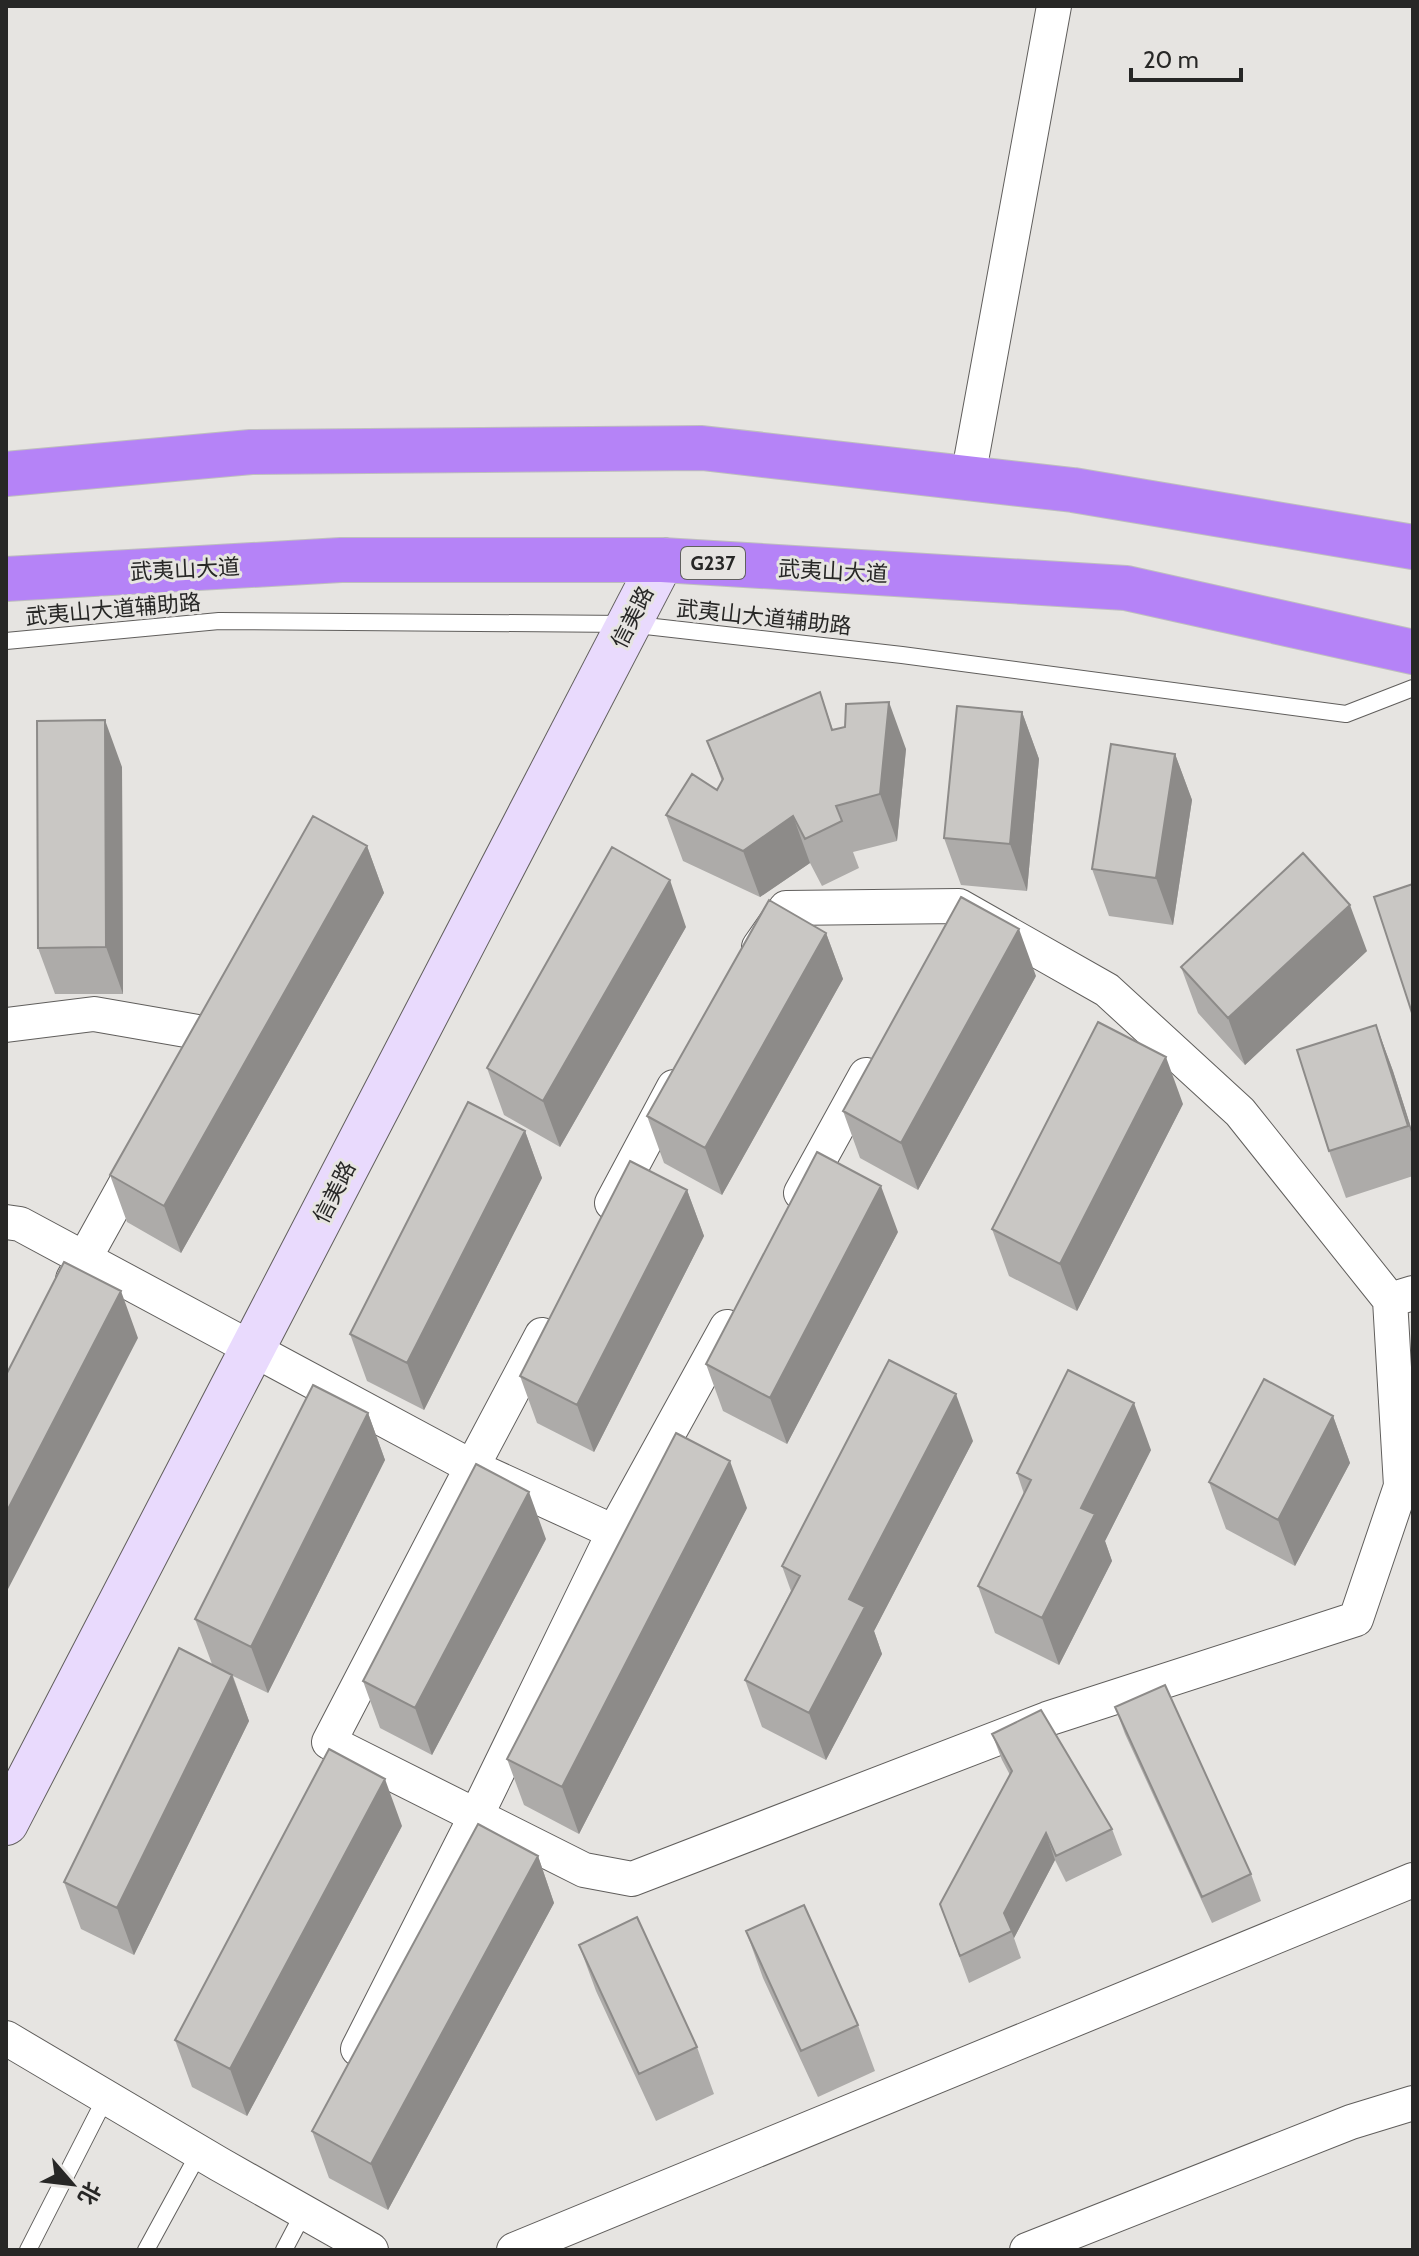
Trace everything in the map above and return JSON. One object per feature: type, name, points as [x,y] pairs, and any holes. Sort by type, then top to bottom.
[{"type":"highway","points":[[6,474],[251,452],[702,448],[1073,490],[1413,547]]},
{"type":"highway","name":"武夷山大道","points":[[6,579],[341,560],[662,560],[1126,588],[1413,652]]},
{"type":"street","points":[[968,477],[1054,6]]},
{"type":"street","name":"信美路","points":[[6,1823],[662,560]]},
{"type":"street","points":[[553,1314],[329,1742],[584,1870],[632,1879],[1047,1719],[1356,1619],[1401,1486],[1402,1297],[1240,1112],[1107,990],[951,920],[786,908],[742,970]]},
{"type":"street","points":[[6,1025],[94,1014],[216,1020],[190,1067]]},
{"type":"street","points":[[783,1226],[882,1045]]},
{"type":"street","points":[[598,1230],[686,1063]]},
{"type":"street","points":[[55,1312],[156,1129]]},
{"type":"street","points":[[6,1222],[20,1224],[472,1467],[614,1532]]},
{"type":"street","points":[[340,2084],[476,1816],[614,1532],[744,1296]]},
{"type":"street","points":[[514,2250],[1413,1880]]},
{"type":"street","points":[[6,2038],[199,2153],[371,2250]]},
{"type":"street","points":[[1027,2250],[1351,2122],[1413,2103]]},
{"type":"lane","name":"武夷山大道辅助路","points":[[6,641],[219,621],[628,624],[902,655],[1346,714],[1413,688]]},
{"type":"lane","points":[[28,2250],[106,2097]]},
{"type":"lane","points":[[146,2250],[199,2153]]},
{"type":"lane","points":[[284,2250],[304,2212]]},
{"type":"building","points":[[820,692],[832,730],[845,727],[846,704],[889,702],[880,794],[836,806],[842,821],[805,839],[793,816],[743,851],[666,815],[692,774],[717,790],[723,779],[707,741]]},
{"type":"building","points":[[957,706],[1022,712],[1010,844],[944,838]]},
{"type":"building","points":[[105,720],[106,947],[38,948],[37,721]]},
{"type":"building","points":[[1111,744],[1175,754],[1156,878],[1092,869]]},
{"type":"building","points":[[313,816],[367,846],[164,1206],[110,1175]]},
{"type":"building","points":[[612,847],[670,880],[543,1101],[487,1068]]},
{"type":"building","points":[[1303,853],[1350,905],[1228,1018],[1181,967]]},
{"type":"building","points":[[1413,884],[1413,1016],[1374,897]]},
{"type":"building","points":[[961,897],[1019,929],[901,1143],[843,1111]]},
{"type":"building","points":[[769,900],[826,933],[705,1148],[647,1116]]},
{"type":"building","points":[[1098,1022],[1166,1057],[1060,1264],[992,1229]]},
{"type":"building","points":[[1376,1025],[1408,1126],[1329,1151],[1297,1050]]},
{"type":"building","points":[[468,1102],[525,1131],[407,1363],[350,1334]]},
{"type":"building","points":[[817,1152],[881,1186],[770,1398],[706,1364]]},
{"type":"building","points":[[630,1161],[687,1190],[577,1405],[520,1376]]},
{"type":"building","points":[[64,1262],[121,1291],[6,1513],[6,1375]]},
{"type":"building","points":[[889,1360],[956,1394],[849,1599],[865,1607],[809,1713],[745,1680],[800,1576],[782,1566]]},
{"type":"building","points":[[1068,1370],[1134,1403],[1081,1508],[1095,1514],[1042,1618],[978,1586],[1031,1480],[1017,1473]]},
{"type":"building","points":[[1264,1379],[1333,1416],[1278,1520],[1209,1482]]},
{"type":"building","points":[[313,1385],[368,1413],[251,1647],[195,1619]]},
{"type":"building","points":[[676,1433],[730,1461],[562,1787],[507,1759]]},
{"type":"building","points":[[476,1464],[529,1492],[415,1708],[363,1681]]},
{"type":"building","points":[[179,1648],[232,1675],[117,1908],[64,1882]]},
{"type":"building","points":[[1165,1685],[1251,1874],[1202,1897],[1115,1707]]},
{"type":"building","points":[[1041,1710],[1112,1829],[1056,1856],[1046,1833],[1004,1913],[1012,1931],[960,1956],[940,1904],[1012,1771],[992,1734]]},
{"type":"building","points":[[329,1749],[385,1779],[230,2069],[175,2040]]},
{"type":"building","points":[[478,1824],[538,1856],[371,2164],[312,2131]]},
{"type":"building","points":[[804,1905],[858,2025],[801,2051],[746,1931]]},
{"type":"building","points":[[637,1917],[697,2047],[639,2074],[579,1945]]}]
